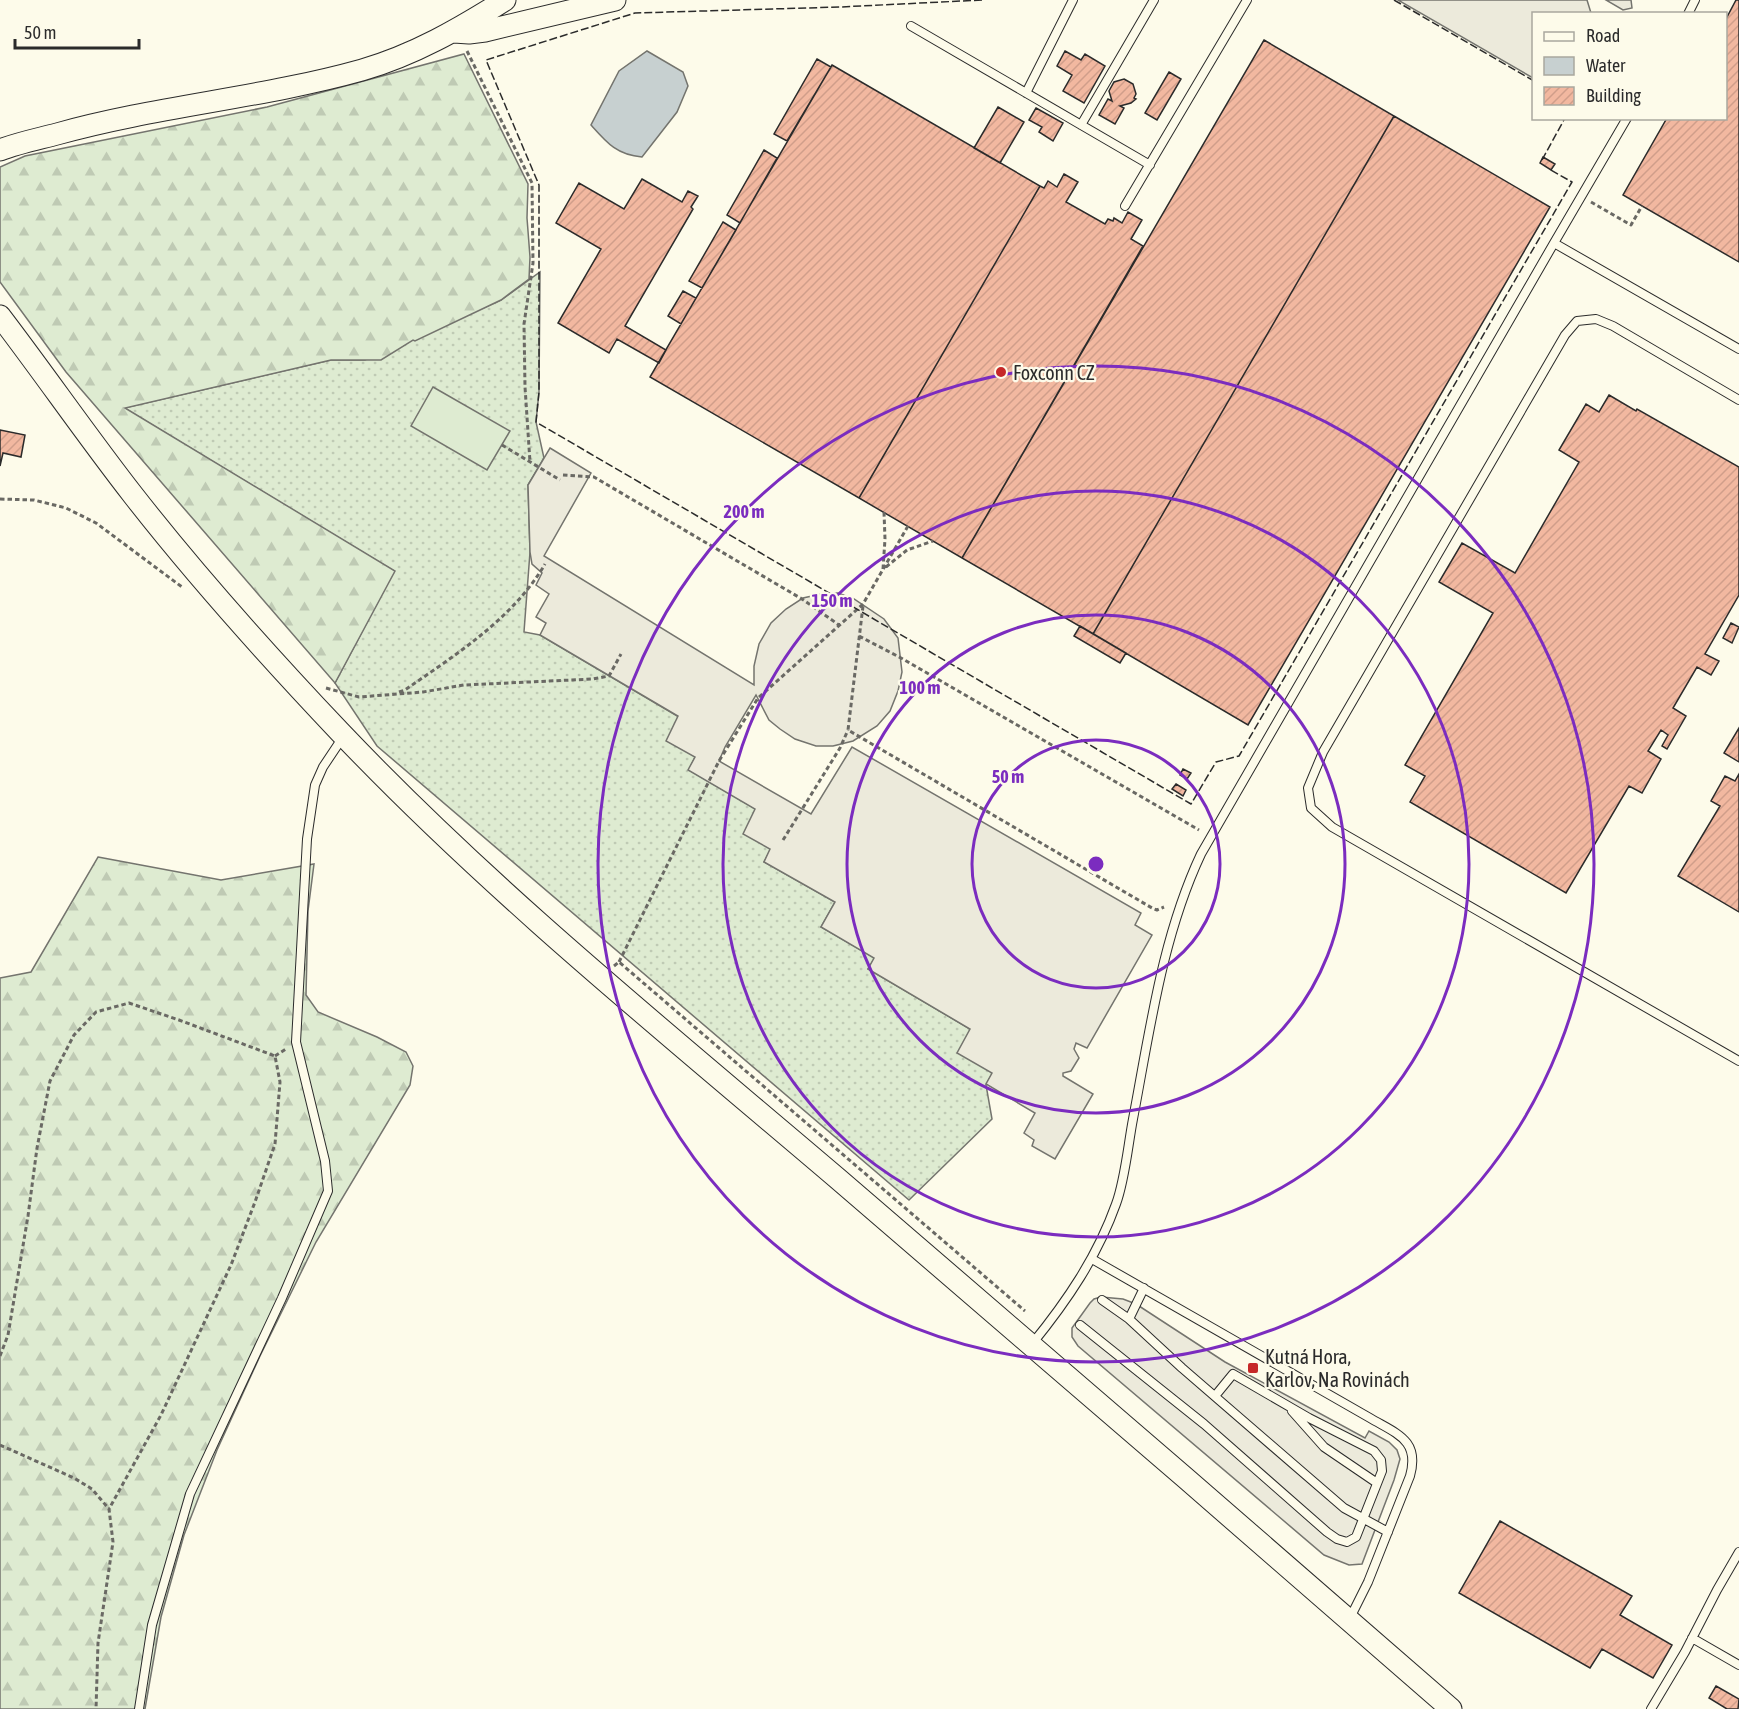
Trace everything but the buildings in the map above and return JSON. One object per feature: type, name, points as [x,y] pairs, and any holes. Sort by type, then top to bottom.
[{"type":"main road","points":[[0,150],[96,123],[307,83],[361,70],[409,54],[458,32],[505,0]]},
{"type":"main road","points":[[458,32],[485,31],[615,0]]},
{"type":"main road","points":[[0,315],[152,519],[266,652],[344,736],[487,875],[602,978],[1032,1344],[1451,1709]]},
{"type":"lane","points":[[1026,93],[1073,0]]},
{"type":"lane","points":[[1081,125],[1154,0]]},
{"type":"lane","points":[[1125,206],[1247,0]]},
{"type":"lane","points":[[911,26],[1150,165]]},
{"type":"lane","points":[[1032,1344],[1062,1307],[1092,1259],[1117,1202],[1164,964],[1194,868],[1231,800],[1626,120]]},
{"type":"lane","points":[[1554,243],[1739,349]]},
{"type":"lane","points":[[1739,400],[1613,326],[1596,319],[1577,321],[1565,334],[1323,752],[1308,788],[1311,807],[1332,827],[1739,1061]]},
{"type":"lane","points":[[139,1709],[152,1626],[190,1494],[282,1298],[328,1191],[325,1161],[296,1042],[307,839],[315,785],[323,767],[344,736]]},
{"type":"lane","points":[[1092,1259],[1370,1418],[1407,1442],[1412,1452],[1413,1465],[1406,1488],[1359,1604],[1349,1620]]},
{"type":"lane","points":[[1129,1319],[1144,1288]]},
{"type":"lane","points":[[1102,1300],[1129,1319],[1344,1508],[1388,1532]]},
{"type":"lane","points":[[1080,1325],[1204,1424],[1327,1532],[1342,1541],[1352,1540],[1364,1519],[1382,1464],[1374,1451],[1289,1407],[1233,1374],[1215,1396]]},
{"type":"lane","points":[[1289,1407],[1324,1447],[1377,1483]]},
{"type":"lane","points":[[1651,1709],[1739,1552]]},
{"type":"lane","points":[[1692,1638],[1739,1665]]},
{"type":"path","points":[[458,32],[532,183],[533,262],[524,324],[530,462]]},
{"type":"path","points":[[1581,197],[1631,225],[1642,206]]},
{"type":"path","points":[[502,445],[560,480]]},
{"type":"path","points":[[563,475],[594,477],[802,599],[839,625]]},
{"type":"path","points":[[0,499],[34,500],[66,508],[96,524],[175,581]]},
{"type":"path","points":[[883,570],[884,512]]},
{"type":"path","points":[[602,978],[619,962],[718,761],[758,698],[863,603],[908,526]]},
{"type":"path","points":[[883,570],[907,550],[933,541]]},
{"type":"path","points":[[394,694],[405,690],[483,633],[534,585],[545,564]]},
{"type":"path","points":[[783,840],[840,748],[848,730],[863,603]]},
{"type":"path","points":[[859,636],[902,658],[1199,830]]},
{"type":"path","points":[[326,688],[359,697],[423,692],[464,685],[593,679],[609,676],[621,654]]},
{"type":"path","points":[[848,730],[1152,908],[1157,910],[1164,908]]},
{"type":"path","points":[[619,962],[1025,1311]]},
{"type":"path","points":[[0,1356],[8,1335],[37,1148],[50,1081],[74,1035],[96,1012],[129,1003],[275,1056],[280,1082],[275,1144],[255,1202],[231,1265],[161,1415],[109,1509]]},
{"type":"path","points":[[0,1445],[75,1478],[92,1489],[109,1509],[113,1542],[98,1643],[96,1709]]},
{"type":"green space","points":[[464,54],[528,184],[529,279],[501,300],[413,340],[381,360],[331,360],[125,408],[395,571],[335,683],[66,372],[0,282],[0,167],[25,156],[267,107]]},
{"type":"green space","points":[[540,272],[539,392],[536,422],[544,458],[528,485],[530,552],[524,632],[540,635],[679,717],[695,757],[689,770],[756,809],[771,849],[764,862],[835,902],[821,927],[875,958],[868,969],[970,1029],[992,1074],[986,1085],[992,1119],[909,1200],[377,746],[335,683],[394,571],[124,408],[331,360],[365,360],[501,300]]},
{"type":"green space","points":[[433,387],[510,431],[487,470],[411,426]]},
{"type":"green space","points":[[98,857],[221,880],[314,864],[308,911],[306,995],[318,1012],[406,1052],[413,1066],[410,1085],[316,1242],[217,1450],[184,1535],[161,1617],[145,1709],[0,1709],[0,978],[31,972]]},
{"type":"shaded area","points":[[1398,0],[1587,0],[1591,12],[1532,12],[1532,77]]},
{"type":"shaded area","points":[[1606,0],[1631,0],[1632,8],[1623,10]]},
{"type":"shaded area","points":[[550,448],[591,473],[544,556],[754,685],[754,666],[759,644],[771,623],[803,598],[838,593],[854,599],[884,619],[898,638],[902,672],[898,691],[890,711],[877,726],[853,741],[833,746],[816,746],[795,739],[769,720],[756,695],[719,761],[811,814],[852,747],[1141,913],[1135,925],[1152,935],[1087,1048],[1076,1043],[1074,1049],[1079,1058],[1071,1071],[1063,1073],[1063,1076],[1093,1094],[1055,1159],[1032,1146],[1034,1140],[1024,1133],[1035,1113],[986,1084],[992,1073],[957,1053],[970,1029],[868,969],[874,958],[821,927],[835,902],[764,862],[770,849],[743,834],[755,809],[688,770],[695,757],[666,741],[678,716],[540,635],[546,623],[536,617],[549,594],[536,585],[542,573],[532,564],[530,552],[528,485]]},
{"type":"shaded area","points":[[1101,1297],[1123,1299],[1136,1304],[1225,1362],[1365,1438],[1369,1431],[1389,1442],[1397,1450],[1400,1459],[1394,1480],[1362,1564],[1349,1565],[1324,1555],[1078,1346],[1072,1337],[1072,1328],[1090,1303]]},
{"type":"water","points":[[647,51],[683,72],[688,86],[677,112],[642,157],[619,151],[591,125],[619,71]]},
{"type":"fence","points":[[982,0],[635,13],[486,60],[539,185],[539,392],[536,422],[1191,804],[1216,762],[1239,756],[1572,182],[1549,169]]},
{"type":"fence","points":[[1394,0],[1532,80]]},
{"type":"fence","points":[[1542,160],[1564,120]]},
{"type":"place","name":"Foxconn CZ","points":[[1001,372]]},
{"type":"place","name":"Kutná Hora, Karlov, Na Rovinách","points":[[1253,1368]]}]
